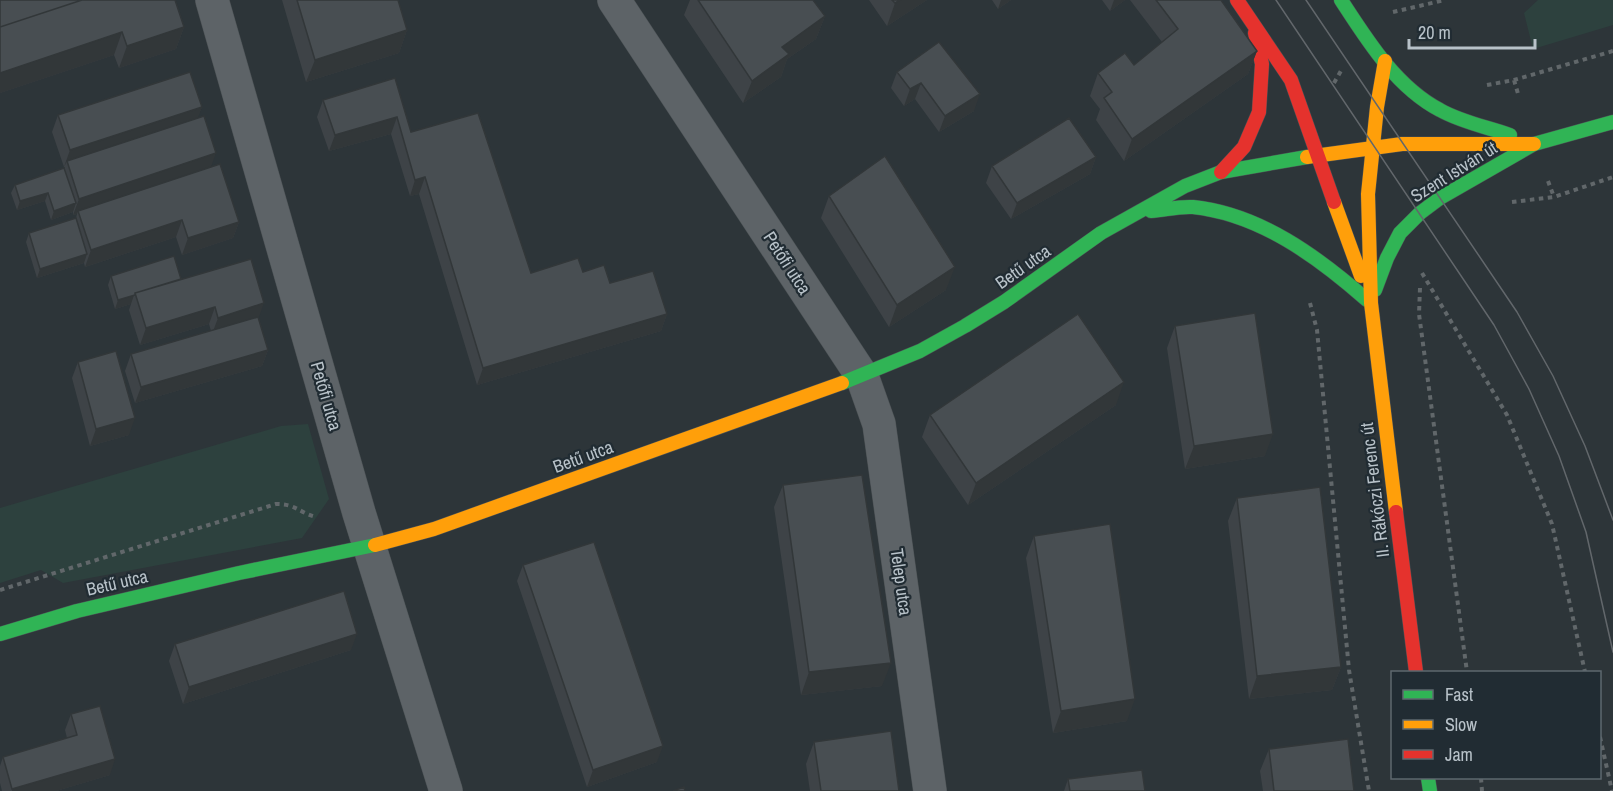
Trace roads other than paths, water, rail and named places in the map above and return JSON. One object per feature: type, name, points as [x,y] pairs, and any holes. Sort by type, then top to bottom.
[{"type":"main road","name":"II. Rákóczi Ferenc út","points":[[1237,0],[1291,80],[1371,303]]},
{"type":"main road","points":[[1341,0],[1385,61]]},
{"type":"main road","points":[[1221,172],[1244,147],[1259,112],[1262,64],[1252,22]]},
{"type":"main road","name":"II. Rákóczi Ferenc út","points":[[1385,61],[1377,106],[1368,195],[1371,303],[1416,671]]},
{"type":"main road","name":"Szent István út","points":[[1385,61],[1418,96],[1440,111],[1534,144]]},
{"type":"main road","name":"Szent István út","points":[[1371,303],[1387,258],[1401,233],[1419,213],[1440,198],[1534,144],[1613,122]]},
{"type":"main road","name":"Szent István út","points":[[1374,146],[1534,144]]},
{"type":"main road","name":"Betű utca","points":[[0,634],[77,611],[239,573],[370,546],[434,529],[862,376],[920,351],[1004,302],[1101,233],[1185,186],[1221,172],[1374,146]]},
{"type":"main road","name":"Betű utca","points":[[1138,212],[1190,207],[1220,212],[1258,226],[1295,244],[1335,271],[1371,303]]},
{"type":"street","name":"Petőfi utca","points":[[212,0],[370,546],[446,791]]},
{"type":"street","name":"Petőfi utca","points":[[614,0],[862,376]]},
{"type":"street","name":"Telep utca","points":[[862,376],[879,424],[930,791]]},
{"type":"tram line","points":[[1276,0],[1494,325],[1529,389],[1559,456],[1586,532],[1613,652]]},
{"type":"tram line","points":[[1306,0],[1517,312],[1553,376],[1585,446],[1613,520]]}]
